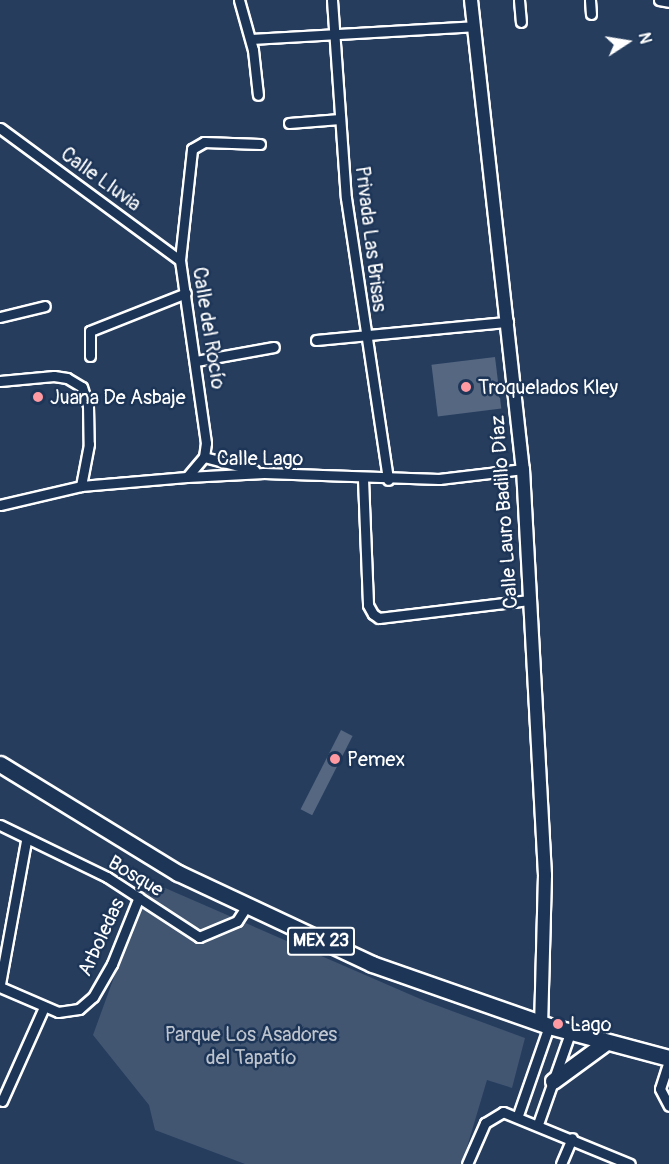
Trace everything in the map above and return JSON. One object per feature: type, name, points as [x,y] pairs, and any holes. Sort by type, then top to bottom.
[{"type":"highway","name":"MEX 23","points":[[0,764],[178,873],[246,907],[372,964],[545,1025],[669,1060]]},
{"type":"highway","points":[[553,1081],[605,1043]]},
{"type":"street","points":[[239,0],[251,39],[258,95]]},
{"type":"street","name":"Privada Las Brisas","points":[[332,0],[340,118],[364,335],[388,480]]},
{"type":"street","name":"Calle Lauro Badillo Díaz","points":[[471,0],[523,469],[545,875],[545,1025]]},
{"type":"street","points":[[519,0],[521,22]]},
{"type":"street","points":[[590,0],[591,14]]},
{"type":"street","points":[[659,0],[669,2]]},
{"type":"street","points":[[251,39],[474,26]]},
{"type":"street","points":[[289,123],[340,118]]},
{"type":"street","name":"Calle Lluvia","points":[[0,128],[180,260]]},
{"type":"street","name":"Calle del Rocío","points":[[204,458],[206,425],[180,260],[192,149],[198,145],[260,144]]},
{"type":"street","points":[[90,356],[90,331],[186,293]]},
{"type":"street","points":[[0,317],[45,306]]},
{"type":"street","points":[[316,340],[508,322]]},
{"type":"street","points":[[196,361],[274,347]]},
{"type":"street","points":[[0,381],[54,376],[67,378],[82,387],[88,405],[89,444],[81,486]]},
{"type":"street","points":[[187,477],[204,458],[264,473]]},
{"type":"street","name":"Calle Lago","points":[[0,505],[81,486],[187,477],[264,473],[388,480],[483,476],[523,469]]},
{"type":"street","points":[[363,479],[368,605],[379,618],[529,600]]},
{"type":"street","name":"Bosque","points":[[0,825],[26,841],[107,877],[199,937],[237,921],[246,907]]},
{"type":"street","points":[[0,986],[10,919],[26,841]]},
{"type":"street","name":"Arboledas","points":[[0,986],[58,1012],[80,1009],[93,997],[139,897]]},
{"type":"street","points":[[0,915],[10,919]]},
{"type":"street","points":[[2,1101],[44,1007]]},
{"type":"street","points":[[518,1115],[545,1025]]},
{"type":"street","points":[[538,1124],[570,1033]]},
{"type":"street","points":[[669,1060],[660,1089],[669,1106]]},
{"type":"street","points":[[467,1164],[488,1119],[503,1112],[518,1115],[630,1164]]},
{"type":"street","points":[[561,1164],[572,1138]]},
{"type":"green space","name":"Parque Los Asadores del Tapatío","points":[[149,881],[425,1001],[525,1038],[512,1088],[487,1080],[462,1164],[245,1164],[155,1130],[149,1105],[93,1035]]},
{"type":"building","name":"Troquelados Kley","points":[[495,357],[501,409],[438,416],[431,365]]},
{"type":"building","name":"Pemex","points":[[341,730],[353,736],[312,815],[301,809]]},
{"type":"place","name":"Troquelados Kley","points":[[466,387]]},
{"type":"place","name":"Juana De Asbaje","points":[[38,397]]},
{"type":"place","name":"Pemex","points":[[335,759]]},
{"type":"place","name":"Lago","points":[[558,1024]]}]
